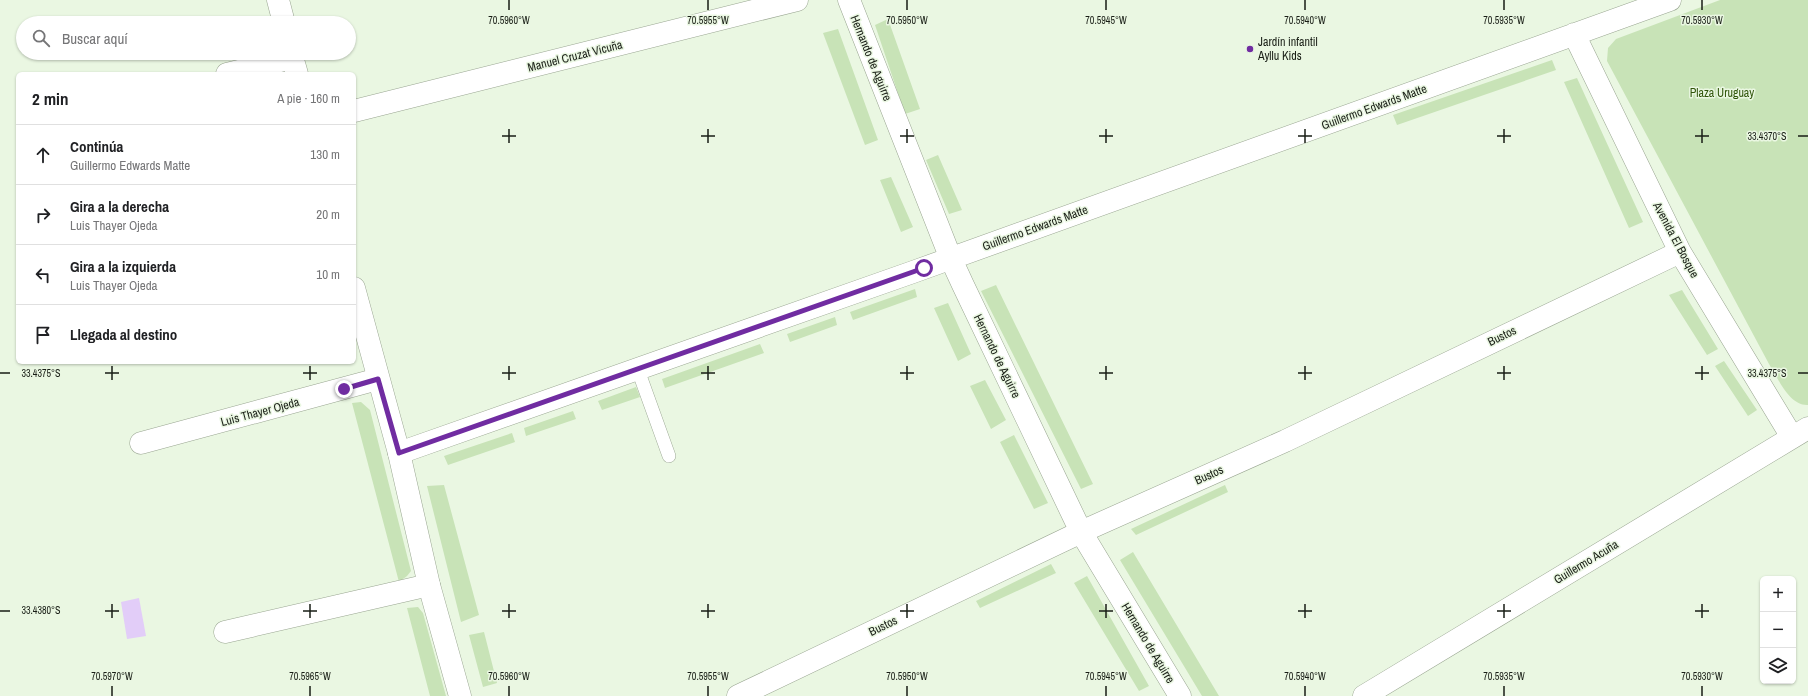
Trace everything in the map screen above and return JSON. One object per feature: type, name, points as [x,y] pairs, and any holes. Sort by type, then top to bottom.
[{"type":"street","points":[[278,0],[282,16]]},
{"type":"street","name":"Manuel Cruzat Vicuña","points":[[356,110],[797,0]]},
{"type":"street","name":"Hernando de Aguirre","points":[[849,0],[951,259],[1081,532],[1180,696]]},
{"type":"street","name":"Guillermo Edwards Matte","points":[[399,453],[951,259],[1670,0]]},
{"type":"street","name":"Avenida El Bosque","points":[[1574,34],[1680,252],[1800,433]]},
{"type":"street","points":[[238,72],[293,62]]},
{"type":"street","name":"Bustos","points":[[738,696],[1081,532],[1285,441],[1680,252]]},
{"type":"street","points":[[356,296],[399,453],[429,585],[460,696]]},
{"type":"street","name":"Luis Thayer Ojeda","points":[[141,443],[378,379]]},
{"type":"street","name":"Guillermo Acuña","points":[[1364,696],[1800,433]]},
{"type":"street","points":[[225,632],[429,585]]},
{"type":"lane","points":[[638,370],[669,456]]},
{"type":"green space","name":"Plaza Uruguay","points":[[1720,0],[1808,0],[1808,405],[1795,401],[1785,390],[1776,376],[1607,61],[1608,48],[1616,39]]},
{"type":"green space","points":[[888,19],[920,109],[905,114],[875,25]]},
{"type":"green space","points":[[838,29],[878,140],[865,145],[823,33]]},
{"type":"green space","points":[[1552,60],[1556,70],[1397,125],[1393,115]]},
{"type":"green space","points":[[1577,78],[1643,222],[1629,228],[1564,82]]},
{"type":"green space","points":[[938,155],[962,210],[949,214],[926,160]]},
{"type":"green space","points":[[891,177],[913,227],[901,232],[880,180]]},
{"type":"green space","points":[[996,285],[1093,484],[1081,489],[981,291]]},
{"type":"green space","points":[[915,289],[917,297],[853,320],[850,312]]},
{"type":"green space","points":[[1682,290],[1718,349],[1707,355],[1669,295]]},
{"type":"green space","points":[[948,303],[971,354],[958,361],[934,308]]},
{"type":"green space","points":[[835,317],[837,325],[790,342],[787,334]]},
{"type":"green space","points":[[760,344],[764,353],[665,388],[662,379]]},
{"type":"green space","points":[[1724,361],[1757,410],[1748,416],[1715,366]]},
{"type":"green space","points":[[985,380],[1006,420],[991,429],[970,386]]},
{"type":"green space","points":[[636,387],[640,397],[602,410],[598,401]]},
{"type":"green space","points":[[361,402],[370,410],[411,571],[399,582],[352,403]]},
{"type":"green space","points":[[573,411],[576,419],[526,436],[524,428]]},
{"type":"green space","points":[[512,433],[515,442],[448,465],[444,456]]},
{"type":"green space","points":[[1014,435],[1048,503],[1034,509],[1000,442]]},
{"type":"green space","points":[[444,485],[479,615],[461,622],[427,486]]},
{"type":"green space","points":[[1225,485],[1228,492],[1136,535],[1131,529]]},
{"type":"green space","points":[[1133,552],[1219,696],[1202,696],[1120,560]]},
{"type":"green space","points":[[1051,564],[1056,573],[980,608],[976,601]]},
{"type":"green space","points":[[1087,576],[1149,686],[1139,691],[1074,583]]},
{"type":"green space","points":[[418,607],[423,613],[446,696],[430,696],[407,608]]},
{"type":"green space","points":[[484,632],[497,683],[483,687],[469,635]]},
{"type":"shaded area","points":[[139,598],[146,636],[127,639],[121,602]]},
{"type":"place","name":"Jardín infantil Ayllu Kids","points":[[1250,49]]},
{"type":"route","points":[[344,389],[378,379],[399,453],[924,268]]}]
